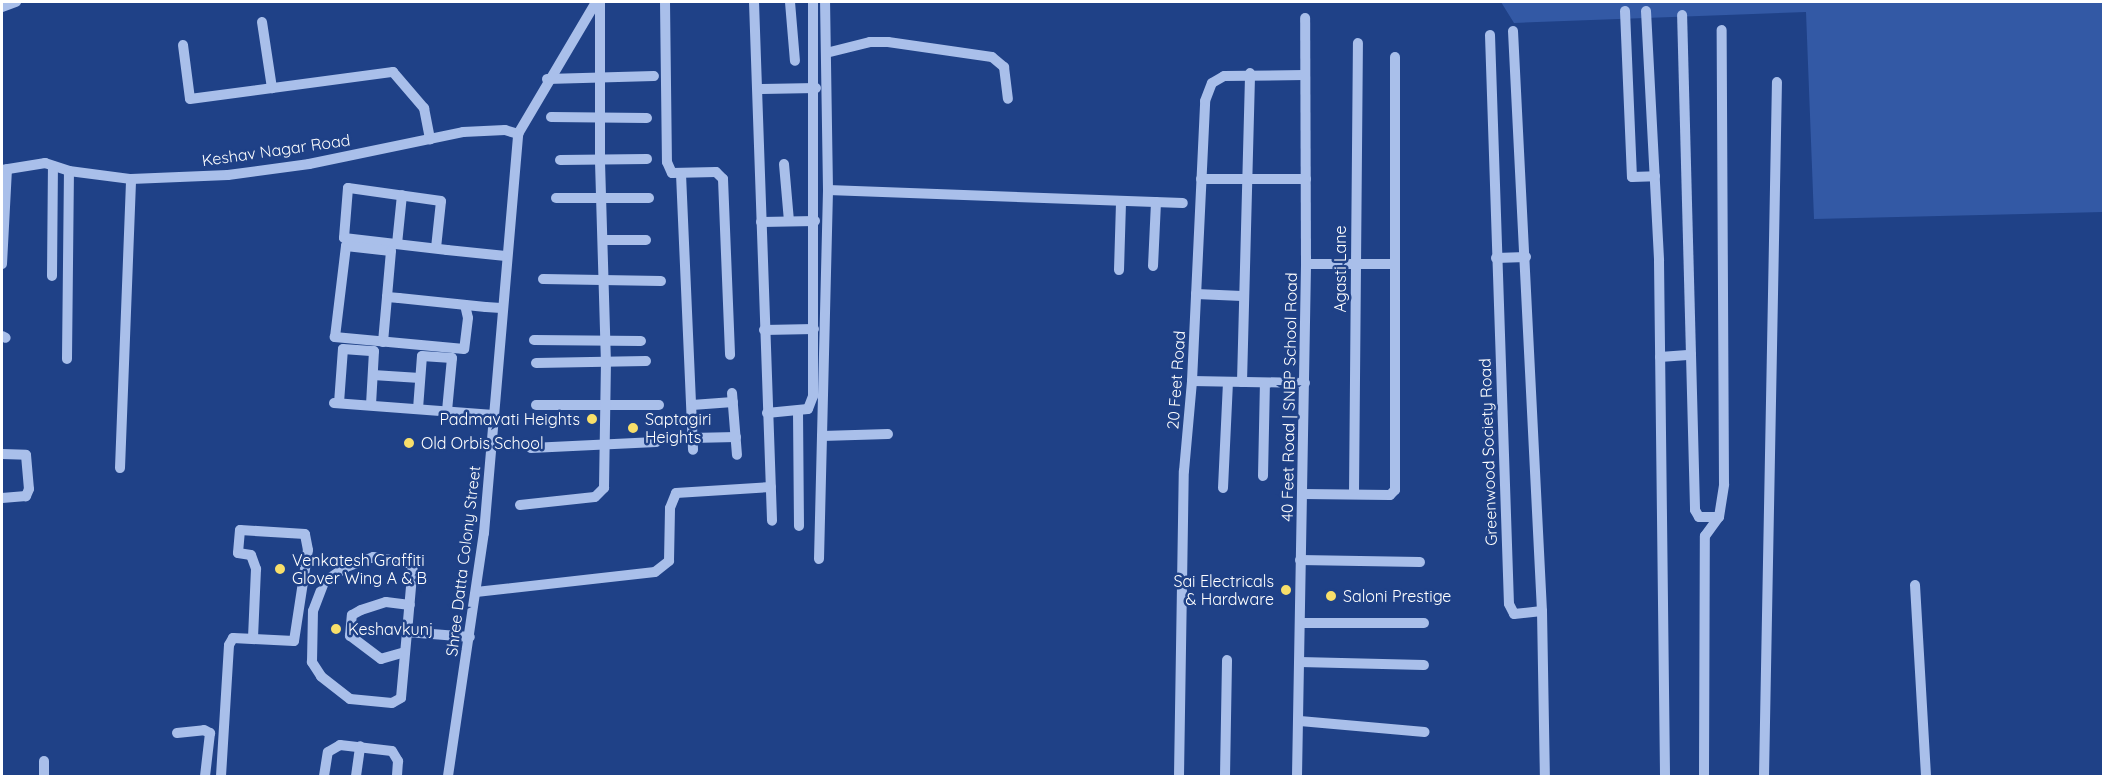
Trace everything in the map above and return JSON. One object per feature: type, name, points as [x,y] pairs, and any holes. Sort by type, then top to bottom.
[{"type":"street","points":[[2,6],[16,2]]},
{"type":"street","points":[[518,134],[548,79],[596,2]]},
{"type":"street","points":[[520,505],[601,494],[606,442],[606,364],[600,158],[602,78],[600,2]]},
{"type":"street","points":[[665,2],[668,170],[681,174],[716,172],[723,179],[730,355]]},
{"type":"street","points":[[753,2],[759,89],[764,330],[772,521]]},
{"type":"street","points":[[790,2],[795,61]]},
{"type":"street","points":[[767,413],[798,412],[808,409],[813,402],[816,88],[813,2]]},
{"type":"street","points":[[819,559],[828,190],[825,2]]},
{"type":"street","points":[[1625,11],[1632,177],[1655,176]]},
{"type":"street","points":[[1646,11],[1655,176],[1660,357],[1665,777]]},
{"type":"street","points":[[1682,15],[1695,510],[1699,517],[1719,517]]},
{"type":"street","name":"40 Feet Road | SNBP School Road","points":[[1297,777],[1300,721],[1300,560],[1305,383],[1305,18]]},
{"type":"street","points":[[262,22],[272,88]]},
{"type":"street","points":[[1704,777],[1705,536],[1719,517],[1723,502],[1725,370],[1722,30]]},
{"type":"street","points":[[1513,31],[1542,611],[1545,777]]},
{"type":"street","name":"Greenwood Society Road","points":[[1490,35],[1509,604],[1514,614],[1542,611]]},
{"type":"street","points":[[826,53],[870,42],[888,42],[992,57],[1004,67],[1008,99]]},
{"type":"street","name":"Agasti Lane","points":[[1354,494],[1358,43]]},
{"type":"street","points":[[183,45],[190,99],[393,72],[424,108],[430,140]]},
{"type":"street","points":[[1303,494],[1390,495],[1395,490],[1393,264],[1395,57]]},
{"type":"street","points":[[1242,382],[1245,179],[1250,74]]},
{"type":"street","name":"20 Feet Road","points":[[1179,777],[1184,471],[1192,381],[1208,90],[1224,76],[1305,75]]},
{"type":"street","points":[[548,79],[654,76]]},
{"type":"street","points":[[1764,777],[1777,82]]},
{"type":"street","points":[[759,89],[816,88]]},
{"type":"street","points":[[551,117],[647,118]]},
{"type":"street","name":"Keshav Nagar Road","points":[[4,169],[32,163],[69,171],[131,179],[228,175],[309,164],[484,130],[518,134]]},
{"type":"street","name":"Shree Datta Colony Street","points":[[448,777],[476,592],[495,415],[501,308],[518,134]]},
{"type":"street","points":[[560,160],[647,159]]},
{"type":"street","points":[[784,164],[789,221]]},
{"type":"street","points":[[52,276],[53,166]]},
{"type":"street","points":[[2,264],[4,169]]},
{"type":"street","points":[[67,359],[69,171]]},
{"type":"street","points":[[681,174],[692,444],[736,437]]},
{"type":"street","points":[[120,468],[131,179]]},
{"type":"street","points":[[1202,179],[1305,179]]},
{"type":"street","points":[[828,190],[1183,203]]},
{"type":"street","points":[[436,248],[441,201],[348,191],[344,238],[506,256]]},
{"type":"street","points":[[397,244],[402,195]]},
{"type":"street","points":[[556,198],[649,198]]},
{"type":"street","points":[[1119,270],[1121,201]]},
{"type":"street","points":[[1153,266],[1156,202]]},
{"type":"street","points":[[761,222],[815,221]]},
{"type":"street","points":[[604,240],[646,240]]},
{"type":"street","points":[[383,342],[391,251],[346,246],[335,337],[383,342],[464,349],[468,318],[465,305]]},
{"type":"street","points":[[1496,258],[1526,257]]},
{"type":"street","points":[[1306,264],[1393,264]]},
{"type":"street","points":[[543,279],[661,281]]},
{"type":"street","points":[[1196,294],[1242,296]]},
{"type":"street","points":[[387,297],[501,308]]},
{"type":"street","points":[[764,330],[814,329]]},
{"type":"street","points":[[534,340],[641,341]]},
{"type":"street","points":[[371,405],[374,351],[343,349],[337,403],[495,415]]},
{"type":"street","points":[[1660,357],[1691,355]]},
{"type":"street","points":[[418,409],[422,356],[452,358],[447,411]]},
{"type":"street","points":[[536,363],[606,364],[646,361]]},
{"type":"street","points":[[373,375],[420,378]]},
{"type":"street","points":[[1192,381],[1305,383]]},
{"type":"street","points":[[1223,488],[1228,382]]},
{"type":"street","points":[[1263,477],[1265,383]]},
{"type":"street","points":[[692,405],[733,398],[737,455]]},
{"type":"street","points":[[536,405],[605,403],[659,405]]},
{"type":"street","points":[[798,412],[799,526]]},
{"type":"street","points":[[822,436],[888,434]]},
{"type":"street","points":[[531,448],[580,448],[606,442],[656,442]]},
{"type":"street","points":[[2,454],[26,455],[29,489],[26,496],[2,498]]},
{"type":"street","points":[[476,592],[656,572],[669,561],[670,508],[676,493],[771,488]]},
{"type":"street","points":[[220,777],[227,653],[233,638],[253,638],[288,643],[296,638],[308,550],[304,534],[240,531],[238,553],[251,555],[256,569],[253,638]]},
{"type":"street","points":[[373,557],[413,564],[407,632],[398,701],[370,704],[350,699],[321,676],[312,662],[313,611],[324,582],[332,574],[373,557]]},
{"type":"street","points":[[1300,560],[1420,562]]},
{"type":"street","points":[[1915,585],[1926,777]]},
{"type":"street","points":[[405,652],[381,659],[350,636],[352,615],[386,602],[410,605]]},
{"type":"street","points":[[1301,623],[1424,623]]},
{"type":"street","points":[[407,632],[470,637]]},
{"type":"street","points":[[1225,777],[1227,660]]},
{"type":"street","points":[[1300,662],[1424,665]]},
{"type":"street","points":[[1300,721],[1425,732]]},
{"type":"street","points":[[177,734],[204,730],[210,733],[205,777]]},
{"type":"street","points":[[324,777],[326,757],[332,748],[360,746],[392,751],[398,761],[397,777]]},
{"type":"street","points":[[356,777],[360,746]]},
{"type":"street","points":[[44,761],[44,777]]},
{"type":"shaded area","points":[[1501,2],[2103,2],[2103,212],[1814,219],[1806,12],[1514,23]]},
{"type":"place","name":"Padmavati Heights","points":[[592,419]]},
{"type":"place","name":"Saptagiri Heights","points":[[633,428]]},
{"type":"place","name":"Old Orbis School","points":[[409,443]]},
{"type":"place","name":"Venkatesh Graffiti Glover Wing A & B","points":[[280,569]]},
{"type":"place","name":"Sai Electricals & Hardware","points":[[1286,590]]},
{"type":"place","name":"Saloni Prestige","points":[[1331,596]]},
{"type":"place","name":"Keshavkunj","points":[[336,629]]}]
